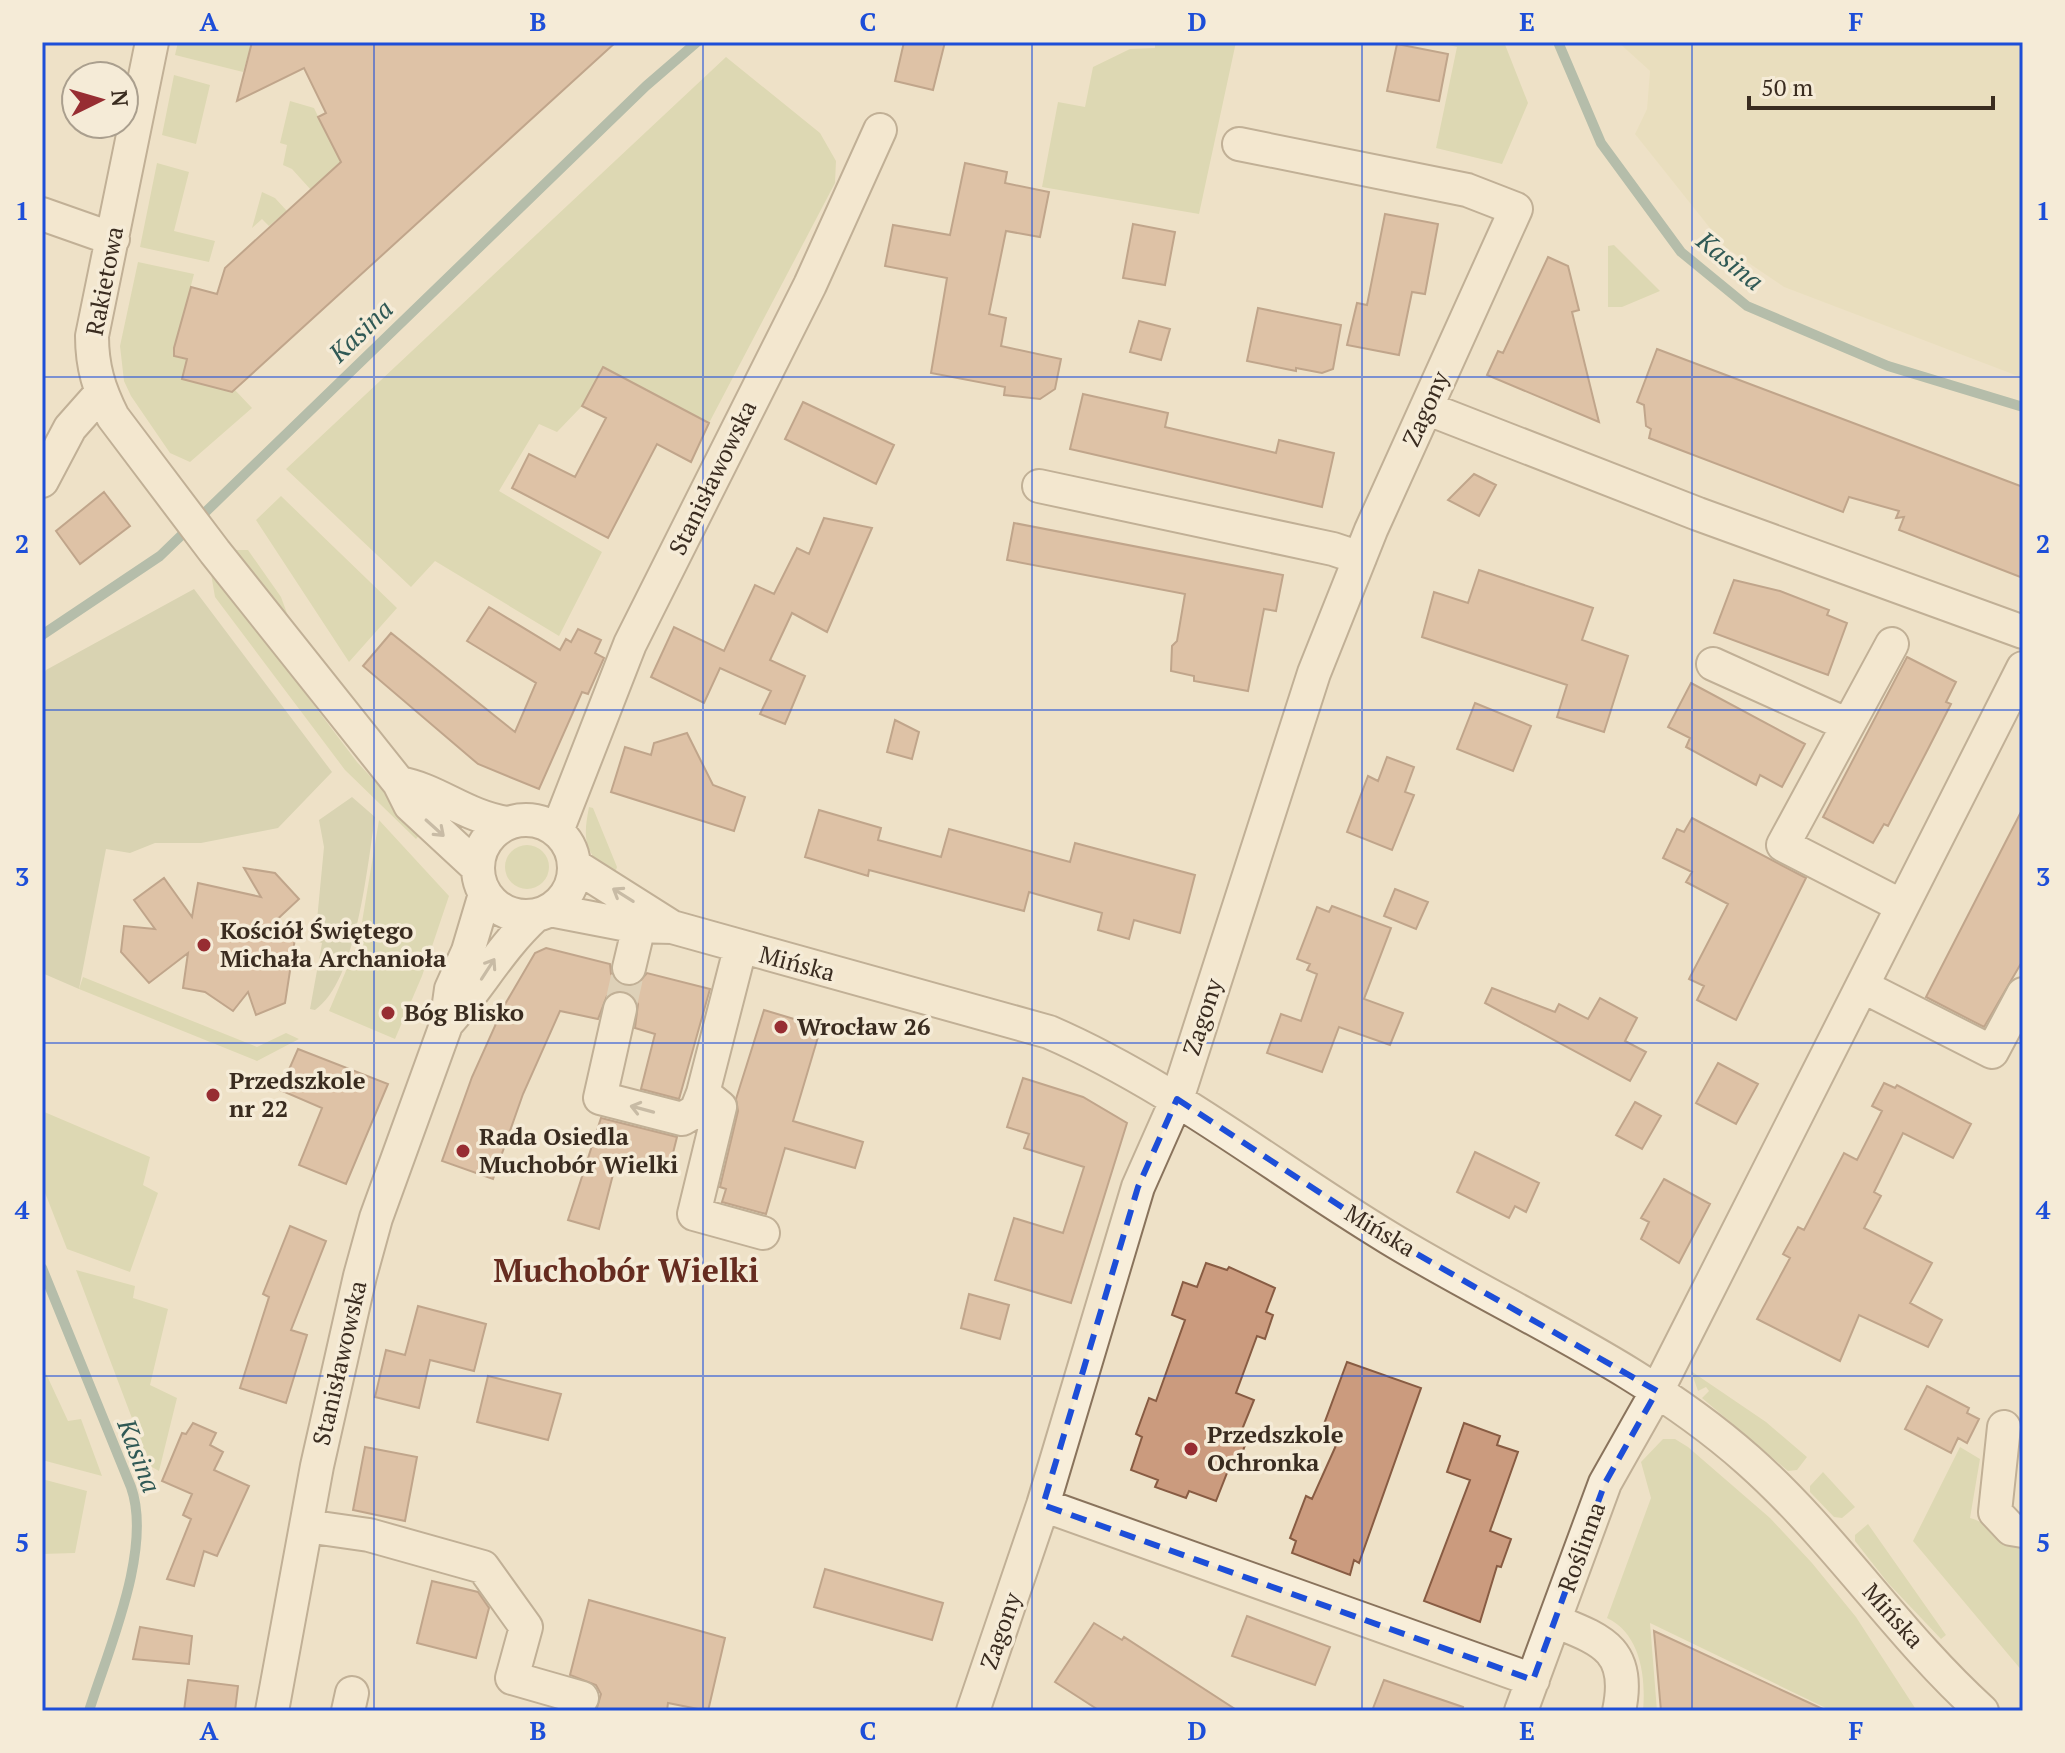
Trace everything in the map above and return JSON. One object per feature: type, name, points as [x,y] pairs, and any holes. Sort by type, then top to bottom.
[{"type":"street","name":"Rakietowa","points":[[152,42],[92,336],[94,375],[113,417],[215,552],[399,783]]},
{"type":"street","name":"Stanisławowska","points":[[557,831],[630,644],[843,219],[880,130]]},
{"type":"street","name":"Zagony","points":[[973,1711],[1043,1505],[1138,1187],[1177,1099],[1314,673],[1360,558],[1516,209],[1467,190],[1239,144]]},
{"type":"street","points":[[42,214],[113,239]]},
{"type":"street","points":[[42,481],[70,428],[101,393]]},
{"type":"street","points":[[1426,408],[1698,514],[2023,632]]},
{"type":"street","points":[[1039,486],[1360,558]]},
{"type":"street","points":[[1892,644],[1783,845],[1902,906]]},
{"type":"street","points":[[1713,664],[1848,725]]},
{"type":"street","name":"Roślinna","points":[[1521,1711],[1605,1483],[1874,992],[1902,906],[2023,668]]},
{"type":"street","points":[[399,783],[420,787],[453,807],[483,819],[507,823],[533,820],[557,831],[571,852],[574,865],[569,891],[542,913],[507,912],[410,805],[399,783]]},
{"type":"street","points":[[481,881],[486,841],[507,823]]},
{"type":"street","name":"Mińska","points":[[574,865],[672,927],[740,949],[1049,1032],[1104,1055],[1177,1099],[1389,1238],[1596,1352],[1657,1391],[1748,1460],[1809,1520],[1892,1617],[1982,1711]]},
{"type":"street","name":"Stanisławowska","points":[[272,1711],[339,1360],[368,1247],[446,1025],[451,989],[468,951],[481,881]]},
{"type":"street","name":"Stanisławowska","points":[[446,1025],[471,996],[505,944],[542,913]]},
{"type":"street","name":"Mińska","points":[[542,913],[639,926],[672,927]]},
{"type":"street","points":[[629,968],[639,926]]},
{"type":"street","points":[[620,1009],[600,1098],[682,1119],[696,1111],[703,1093],[740,949]]},
{"type":"street","points":[[1874,992],[1992,1052],[2023,994]]},
{"type":"street","points":[[703,1093],[720,1107],[694,1214],[763,1233]]},
{"type":"street","points":[[2004,1427],[1995,1512],[2011,1529],[2023,1531]]},
{"type":"street","points":[[1043,1505],[1533,1680]]},
{"type":"street","points":[[306,1526],[369,1535],[483,1567],[526,1627],[512,1678],[582,1698]]},
{"type":"street","points":[[1555,1621],[1606,1643],[1614,1653],[1619,1711]]},
{"type":"highlighted area","points":[[1177,1099],[1389,1238],[1657,1391],[1605,1483],[1533,1680],[1043,1505],[1138,1187]]},
{"type":"shaded area","points":[[1618,42],[2023,42],[2023,378],[1784,287],[1725,247],[1635,134],[1647,109],[1650,71]]},
{"type":"green space","points":[[178,42],[252,42],[243,72],[175,55]]},
{"type":"green space","points":[[1155,42],[1236,42],[1199,214],[1042,187],[1058,102],[1085,107],[1093,67],[1130,49],[1155,48]]},
{"type":"green space","points":[[1436,42],[1504,42],[1528,103],[1502,164],[1436,148],[1457,47]]},
{"type":"green space","points":[[726,57],[820,133],[836,161],[835,183],[709,423],[582,406],[557,432],[539,424],[499,491],[602,552],[559,636],[435,561],[411,587],[286,469]]},
{"type":"green space","points":[[174,75],[210,85],[196,144],[162,135]]},
{"type":"green space","points":[[290,101],[314,108],[336,153],[344,160],[311,190],[292,169],[283,165],[287,145],[280,143]]},
{"type":"green space","points":[[157,163],[189,172],[174,231],[215,241],[209,262],[140,247]]},
{"type":"green space","points":[[262,192],[275,198],[287,211],[269,226],[262,219],[252,228]]},
{"type":"green space","points":[[1614,245],[1660,291],[1622,307],[1608,307],[1608,246]]},
{"type":"green space","points":[[138,262],[194,274],[175,348],[175,356],[187,359],[182,379],[235,390],[252,408],[190,462],[170,453],[124,381],[120,346]]},
{"type":"green space","points":[[281,496],[397,608],[349,662],[256,520]]},
{"type":"green space","points":[[230,550],[248,550],[281,597],[292,627]]},
{"type":"green space","points":[[210,568],[357,762],[422,832],[416,839],[345,770],[215,597]]},
{"type":"green space","points":[[194,589],[332,772],[278,828],[201,843],[155,843],[130,853],[106,849],[79,989],[42,973],[42,677],[46,670]]},
{"type":"green space","points":[[352,797],[375,817],[364,892],[341,975],[315,1010],[310,1009],[322,943],[315,941],[324,847],[319,820]]},
{"type":"green space","points":[[589,807],[593,808],[617,867],[614,876],[597,861],[588,846],[586,829]]},
{"type":"green space","points":[[379,820],[449,896],[422,976],[395,1039],[329,1011],[359,940]]},
{"type":"green space","points":[[527,845],[543,851],[549,867],[543,883],[527,889],[511,883],[505,867],[511,851]]},
{"type":"green space","points":[[83,977],[257,1047],[286,1033],[299,1039],[257,1061],[79,989]]},
{"type":"green space","points":[[42,1111],[150,1157],[143,1185],[158,1193],[130,1272],[67,1249],[42,1185]]},
{"type":"green space","points":[[76,1270],[135,1286],[133,1298],[168,1309],[150,1385],[177,1398],[159,1471],[150,1466]]},
{"type":"green space","points":[[42,1365],[68,1421],[81,1419],[102,1476],[42,1460]]},
{"type":"green space","points":[[1691,1371],[1766,1422],[1807,1457],[1797,1470],[1788,1471],[1702,1398],[1709,1391],[1706,1387],[1698,1391]]},
{"type":"green space","points":[[1663,1439],[1675,1439],[1688,1447],[1770,1518],[1856,1617],[1917,1711],[1832,1711],[1650,1623],[1657,1711],[1643,1711],[1639,1658],[1627,1635],[1607,1618],[1651,1498],[1641,1462]]},
{"type":"green space","points":[[1960,1447],[1980,1459],[1970,1518],[1984,1524],[1999,1537],[2023,1546],[2023,1672],[1913,1541]]},
{"type":"green space","points":[[1823,1472],[1855,1507],[1842,1518],[1834,1517],[1810,1492],[1810,1486]]},
{"type":"green space","points":[[42,1479],[87,1491],[75,1553],[42,1554]]},
{"type":"green space","points":[[1868,1524],[1946,1635],[1941,1639],[1888,1583],[1855,1541],[1855,1535]]},
{"type":"building","points":[[252,42],[616,42],[232,392],[182,379],[187,359],[174,356],[174,348],[191,287],[217,294],[225,268],[341,162],[318,117],[326,113],[304,68],[237,101]]},
{"type":"building","points":[[904,42],[945,42],[933,90],[895,81]]},
{"type":"building","points":[[1397,44],[1448,54],[1439,101],[1387,91]]},
{"type":"building","points":[[965,163],[1007,172],[1005,183],[1049,192],[1040,237],[1006,231],[989,314],[1006,318],[1001,346],[1061,359],[1055,389],[1040,399],[1004,395],[1005,387],[931,373],[947,278],[885,266],[893,225],[950,235]]},
{"type":"building","points":[[1385,214],[1438,224],[1425,294],[1412,292],[1399,355],[1347,345],[1357,303],[1367,305]]},
{"type":"building","points":[[1133,224],[1175,232],[1165,285],[1123,278]]},
{"type":"building","points":[[1548,257],[1568,266],[1579,310],[1572,312],[1599,422],[1487,375],[1498,351],[1503,353]]},
{"type":"building","points":[[1258,308],[1341,325],[1333,369],[1322,373],[1296,368],[1296,371],[1247,361]]},
{"type":"building","points":[[1139,321],[1170,329],[1161,360],[1130,352]]},
{"type":"building","points":[[1657,349],[2023,487],[2023,578],[1899,530],[1904,517],[1896,518],[1899,511],[1849,497],[1843,512],[1649,438],[1651,429],[1646,426],[1644,405],[1637,402]]},
{"type":"building","points":[[603,367],[709,423],[691,462],[657,444],[608,538],[512,488],[529,454],[575,477],[606,418],[582,406]]},
{"type":"building","points":[[1083,394],[1168,413],[1165,427],[1276,453],[1279,440],[1334,453],[1322,507],[1070,449]]},
{"type":"building","points":[[803,402],[894,445],[876,484],[785,439]]},
{"type":"building","points":[[1474,474],[1496,485],[1479,516],[1448,500]]},
{"type":"building","points":[[104,492],[130,526],[80,564],[56,531]]},
{"type":"building","points":[[824,518],[872,528],[827,632],[792,613],[770,660],[805,676],[785,724],[760,714],[771,691],[720,668],[704,703],[651,677],[674,627],[724,651],[755,585],[774,594],[797,548],[809,554]]},
{"type":"building","points":[[1014,523],[1283,575],[1276,611],[1264,609],[1248,691],[1194,681],[1194,676],[1171,671],[1172,646],[1177,641],[1185,594],[1007,560]]},
{"type":"building","points":[[1479,570],[1593,608],[1582,640],[1628,656],[1604,732],[1557,717],[1567,685],[1422,637],[1434,592],[1468,603]]},
{"type":"building","points":[[1734,580],[1780,591],[1829,610],[1827,615],[1847,623],[1828,675],[1714,633]]},
{"type":"building","points":[[489,607],[560,650],[566,639],[571,642],[578,629],[601,640],[595,653],[604,658],[588,694],[582,692],[539,789],[478,764],[363,666],[391,633],[515,732],[536,683],[467,641]]},
{"type":"building","points":[[1907,657],[1956,682],[1946,702],[1951,704],[1928,749],[1888,826],[1884,824],[1873,843],[1823,817]]},
{"type":"building","points":[[1691,683],[1805,744],[1782,787],[1760,775],[1756,785],[1686,747],[1690,738],[1668,727]]},
{"type":"building","points":[[1475,703],[1531,726],[1513,771],[1457,749]]},
{"type":"building","points":[[895,720],[919,732],[912,759],[887,752]]},
{"type":"building","points":[[687,733],[713,785],[745,797],[734,831],[611,792],[625,747],[651,755],[654,743]]},
{"type":"building","points":[[1387,757],[1414,767],[1405,792],[1414,795],[1392,850],[1347,832],[1368,776],[1378,781]]},
{"type":"building","points":[[2023,808],[2023,960],[1984,1027],[1926,997]]},
{"type":"building","points":[[819,810],[881,828],[878,840],[941,857],[949,829],[1070,862],[1075,843],[1195,875],[1180,933],[1134,920],[1129,939],[1098,930],[1102,913],[1029,892],[1024,911],[869,870],[868,876],[805,857]]},
{"type":"building","points":[[1692,818],[1806,878],[1736,1020],[1697,1000],[1704,986],[1689,979],[1728,904],[1686,882],[1692,872],[1663,858],[1677,829],[1684,832]]},
{"type":"building","name":"Kościół Świętego Michała Archanioła","points":[[244,868],[275,873],[299,899],[269,927],[296,932],[285,1003],[256,1015],[248,992],[233,1011],[205,992],[183,988],[188,953],[149,983],[121,952],[124,926],[155,929],[134,900],[164,878],[192,917],[198,883],[261,897]]},
{"type":"building","points":[[1395,889],[1428,902],[1416,929],[1384,916]]},
{"type":"building","points":[[1332,906],[1391,928],[1364,999],[1403,1013],[1390,1045],[1339,1027],[1322,1072],[1267,1053],[1281,1014],[1301,1021],[1317,974],[1307,970],[1310,964],[1297,959],[1317,907],[1329,912]]},
{"type":"building","points":[[546,948],[610,964],[611,974],[624,986],[635,986],[647,973],[710,989],[679,1099],[641,1089],[655,1034],[635,1028],[638,1004],[632,995],[615,991],[607,996],[598,1019],[560,1011],[523,1094],[493,1179],[442,1161],[472,1077],[504,1006],[535,953]]},
{"type":"building","points":[[1492,988],[1555,1012],[1559,1004],[1588,1019],[1600,998],[1637,1018],[1625,1041],[1646,1052],[1630,1081],[1485,1003]]},
{"type":"building","points":[[764,1010],[821,1027],[793,1121],[863,1142],[855,1168],[785,1148],[766,1214],[722,1202],[726,1189],[720,1187],[738,1111],[736,1099]]},
{"type":"building","points":[[298,1049],[388,1084],[346,1184],[299,1165],[322,1108],[280,1090]]},
{"type":"building","points":[[1718,1063],[1758,1084],[1736,1124],[1696,1103]]},
{"type":"building","points":[[1023,1078],[1083,1097],[1127,1123],[1071,1303],[995,1280],[1014,1218],[1063,1233],[1084,1167],[1024,1148],[1029,1134],[1007,1127]]},
{"type":"building","points":[[1884,1083],[1895,1088],[1897,1085],[1971,1124],[1953,1158],[1903,1133],[1874,1192],[1881,1196],[1864,1228],[1932,1263],[1910,1303],[1942,1320],[1928,1347],[1859,1315],[1840,1361],[1757,1319],[1790,1258],[1783,1254],[1798,1227],[1804,1230],[1844,1153],[1857,1160],[1882,1111],[1872,1106]]},
{"type":"building","points":[[1635,1102],[1661,1116],[1642,1149],[1616,1135]]},
{"type":"building","points":[[601,1118],[677,1137],[668,1173],[617,1159],[599,1229],[568,1220]]},
{"type":"building","points":[[1475,1152],[1539,1183],[1526,1212],[1515,1206],[1509,1218],[1457,1192]]},
{"type":"building","points":[[1664,1179],[1710,1204],[1679,1263],[1641,1239],[1649,1222],[1641,1218]]},
{"type":"building","points":[[290,1226],[326,1241],[291,1330],[307,1335],[286,1403],[240,1388],[269,1297],[263,1294]]},
{"type":"building","points":[[1206,1263],[1227,1270],[1229,1267],[1275,1288],[1266,1312],[1273,1315],[1265,1339],[1257,1336],[1236,1393],[1254,1400],[1241,1432],[1249,1435],[1235,1471],[1229,1468],[1216,1501],[1189,1491],[1186,1498],[1155,1487],[1158,1480],[1131,1470],[1142,1437],[1136,1434],[1149,1398],[1156,1401],[1185,1320],[1172,1315],[1183,1282],[1197,1287]]},
{"type":"building","points":[[969,1294],[1009,1305],[1000,1339],[961,1328]]},
{"type":"building","points":[[418,1306],[486,1324],[474,1371],[430,1360],[419,1408],[375,1397],[386,1350],[405,1355]]},
{"type":"building","points":[[1347,1362],[1421,1388],[1359,1563],[1354,1560],[1350,1575],[1292,1553],[1296,1541],[1290,1538],[1306,1496],[1312,1499],[1338,1441],[1320,1435]]},
{"type":"building","points":[[488,1376],[561,1394],[548,1440],[477,1422]]},
{"type":"building","points":[[1927,1386],[1969,1408],[1967,1413],[1979,1419],[1967,1443],[1958,1438],[1951,1453],[1905,1429]]},
{"type":"building","points":[[193,1423],[216,1433],[210,1445],[223,1452],[214,1470],[249,1486],[217,1556],[204,1551],[194,1586],[167,1579],[191,1519],[183,1515],[192,1494],[162,1481],[182,1433],[186,1434]]},
{"type":"building","points":[[1464,1423],[1500,1436],[1497,1445],[1518,1452],[1490,1531],[1511,1539],[1501,1567],[1497,1566],[1480,1622],[1424,1601],[1470,1480],[1447,1472]]},
{"type":"building","points":[[365,1447],[417,1457],[405,1521],[353,1510]]},
{"type":"building","points":[[825,1569],[943,1603],[932,1640],[814,1607]]},
{"type":"building","points":[[432,1581],[478,1592],[489,1608],[476,1658],[417,1643]]},
{"type":"building","points":[[589,1600],[725,1638],[708,1711],[668,1703],[667,1711],[596,1711],[601,1694],[596,1685],[570,1675]]},
{"type":"building","points":[[1247,1616],[1330,1647],[1315,1685],[1232,1656]]},
{"type":"building","points":[[1094,1623],[1122,1640],[1124,1637],[1238,1711],[1100,1711],[1055,1682]]},
{"type":"building","points":[[140,1627],[192,1636],[189,1664],[133,1659]]},
{"type":"building","points":[[1654,1631],[1827,1711],[1661,1711]]},
{"type":"building","points":[[188,1680],[238,1686],[235,1711],[184,1711]]},
{"type":"building","points":[[1384,1680],[1463,1707],[1462,1711],[1372,1711]]},
{"type":"waterway","name":"Kasina","points":[[42,635],[160,556],[646,86],[697,42]]},
{"type":"waterway","name":"Kasina","points":[[1558,42],[1601,143],[1681,252],[1747,306],[1888,366],[2023,407]]},
{"type":"waterway","name":"Kasina","points":[[42,1268],[131,1487],[136,1512],[136,1540],[125,1599],[89,1711]]},
{"type":"tunnel","points":[[620,1009],[629,968]]},
{"type":"place","name":"Kościół Świętego Michała Archanioła","points":[[204,945]]},
{"type":"place","name":"Bóg Blisko","points":[[388,1013]]},
{"type":"place","name":"Wrocław 26","points":[[781,1027]]},
{"type":"place","name":"Przedszkole nr 22","points":[[213,1095]]},
{"type":"place","name":"Rada Osiedla Muchobór Wielki","points":[[463,1151]]},
{"type":"place","name":"Przedszkole Ochronka","points":[[1191,1449]]},
{"type":"district","name":"Muchobór Wielki","points":[[626,1271]]}]
